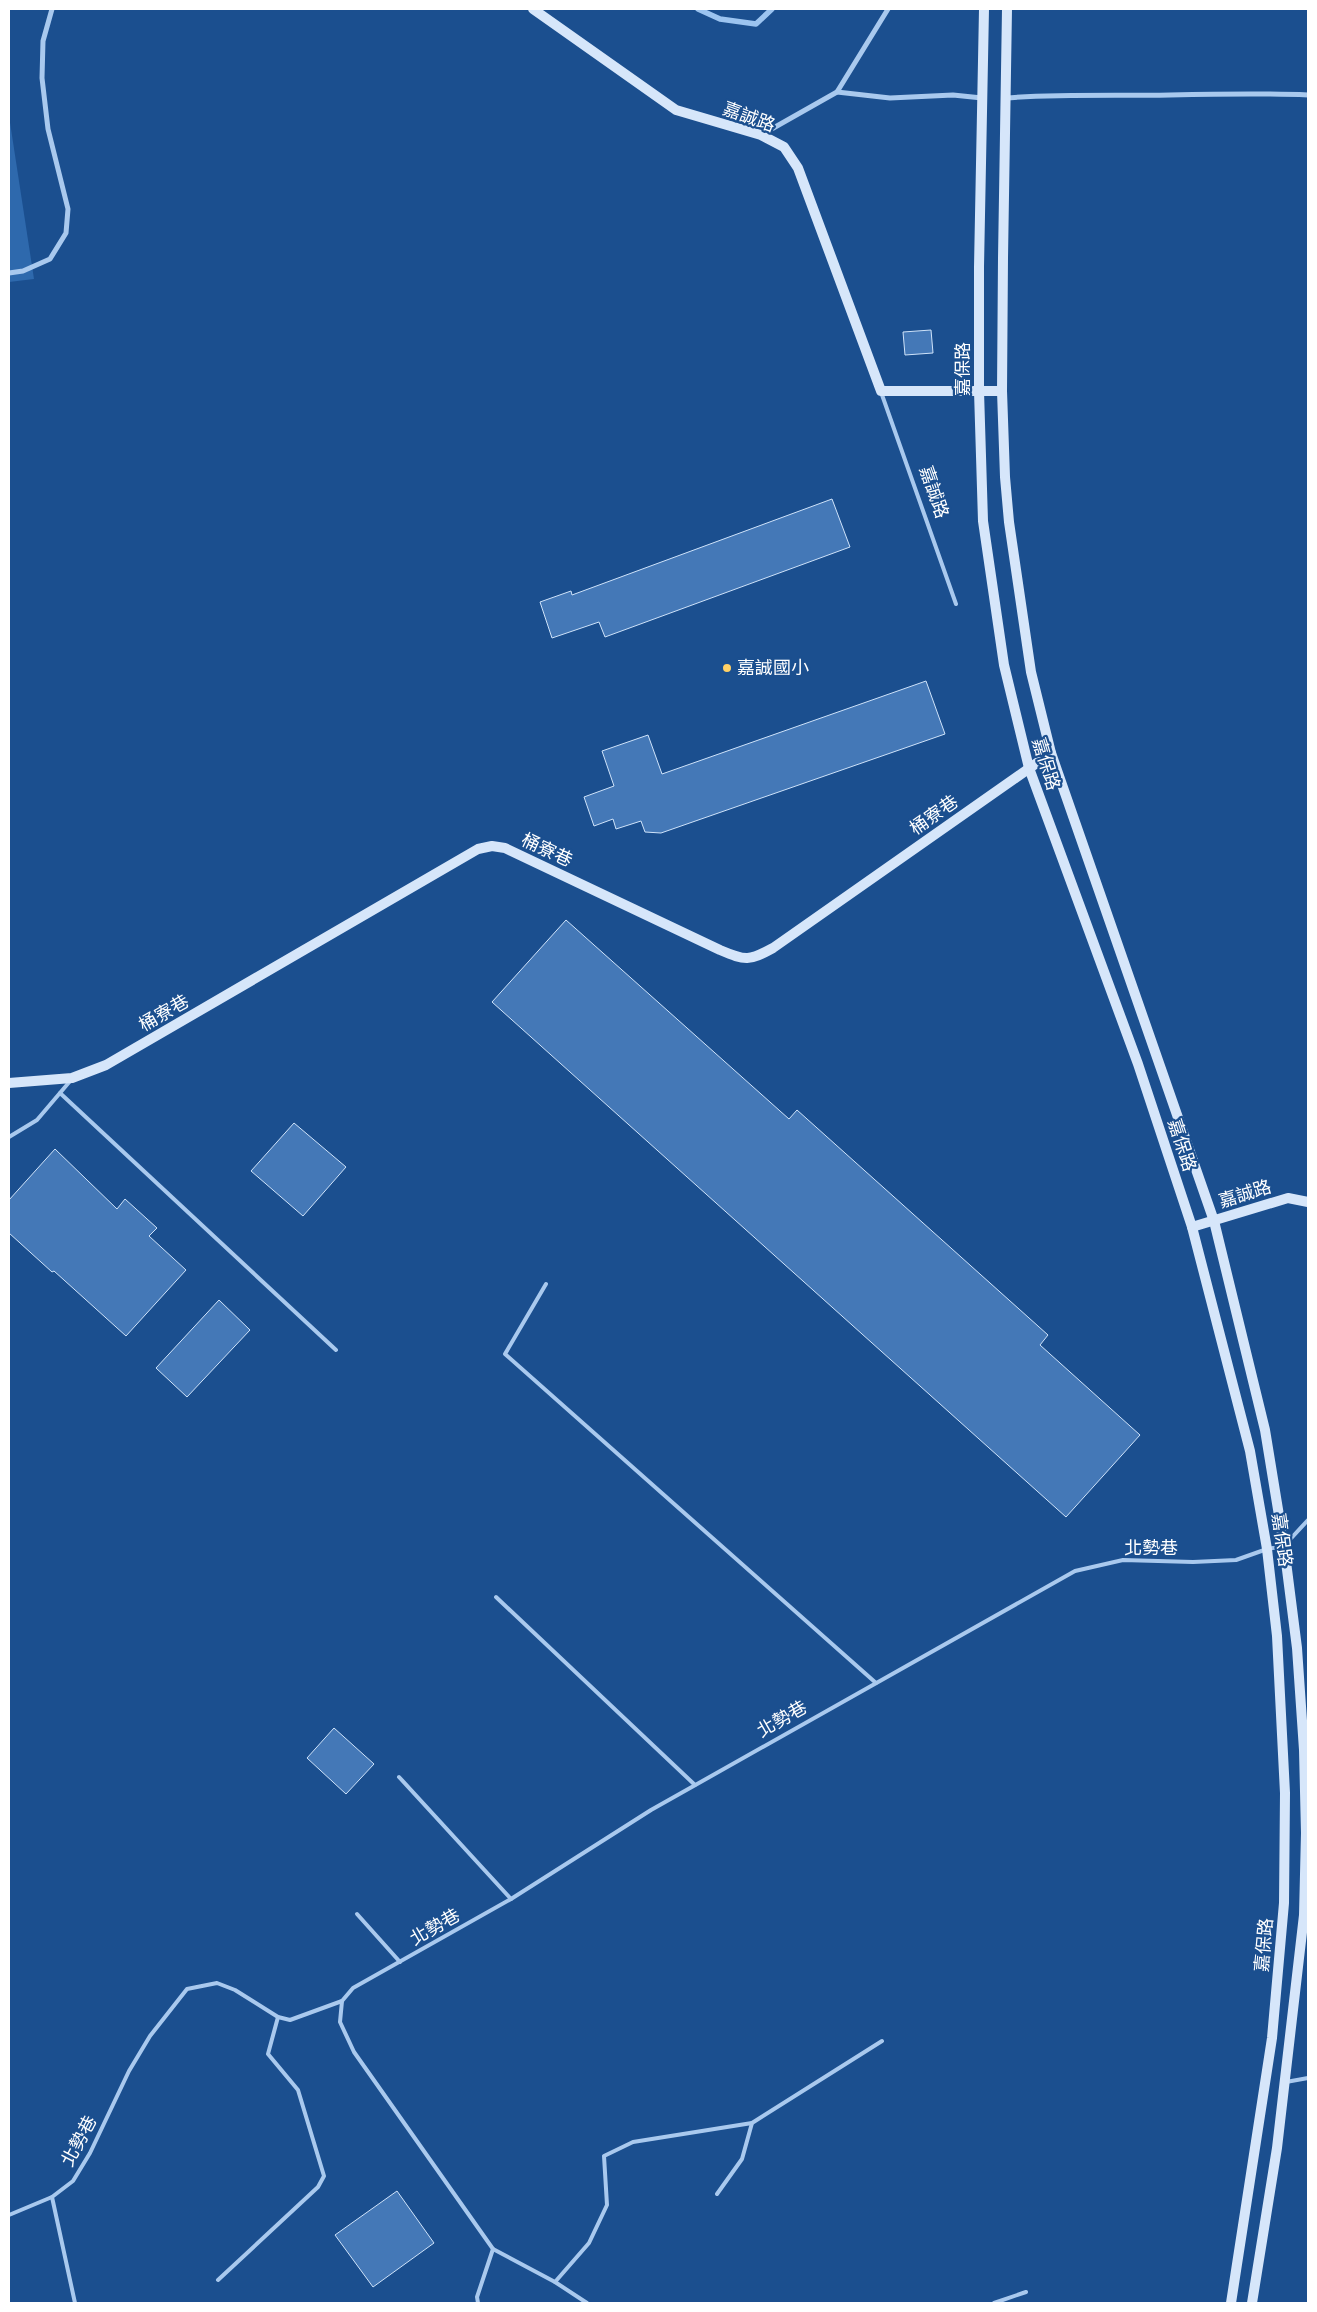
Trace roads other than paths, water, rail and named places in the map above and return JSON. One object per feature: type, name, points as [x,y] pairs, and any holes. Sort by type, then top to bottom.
[{"type":"street","points":[[9,273],[23,271],[50,259],[66,233],[68,209],[48,129],[42,78],[43,41],[52,9]]},
{"type":"street","name":"嘉誠路","points":[[533,9],[676,110],[761,135],[784,147],[798,168],[881,391]]},
{"type":"street","points":[[761,135],[837,92],[888,9]]},
{"type":"street","name":"嘉保路","points":[[984,9],[979,391],[983,521],[1004,665],[1029,768],[1138,1064],[1192,1227],[1250,1451],[1267,1549],[1277,1636],[1285,1793],[1284,1903],[1272,2038],[1231,2303]]},
{"type":"street","name":"嘉保路","points":[[1006,9],[1002,391],[1005,477],[1015,567],[1031,672],[1051,753],[1214,1221],[1265,1430],[1284,1546],[1298,1658],[1304,1750],[1306,1833],[1304,1915],[1286,2082],[1252,2303]]},
{"type":"street","points":[[837,92],[890,98],[953,95],[982,98]]},
{"type":"street","points":[[1005,98],[1039,95],[1221,93],[1308,95]]},
{"type":"street","points":[[881,391],[1002,391]]},
{"type":"street","name":"桶寮巷","points":[[9,1082],[72,1078],[106,1065],[478,849],[492,846],[505,848],[736,957],[753,959],[773,948],[1051,753]]},
{"type":"street","name":"嘉誠路","points":[[1192,1227],[1288,1198],[1308,1202]]},
{"type":"lane","name":"嘉誠路","points":[[881,391],[956,604]]},
{"type":"lane","points":[[9,1136],[37,1120],[72,1078]]},
{"type":"lane","points":[[60,1092],[336,1350]]},
{"type":"lane","points":[[546,1284],[505,1354],[876,1682]]},
{"type":"lane","points":[[1284,1546],[1308,1520]]},
{"type":"lane","name":"北勢巷","points":[[9,2215],[52,2197],[73,2180],[90,2153],[129,2071],[150,2036],[187,1989],[217,1983],[235,1990],[278,2017],[290,2020],[342,2001],[353,1988],[511,1899],[651,1810],[1075,1571],[1122,1560],[1193,1562],[1236,1560],[1267,1549],[1284,1546]]},
{"type":"lane","points":[[496,1597],[696,1785]]},
{"type":"lane","points":[[399,1777],[511,1899]]},
{"type":"lane","points":[[357,1914],[400,1962]]},
{"type":"lane","points":[[342,2001],[340,2022],[354,2052],[493,2249],[556,2282],[587,2303]]},
{"type":"lane","points":[[218,2280],[318,2187],[324,2176],[298,2090],[268,2054],[278,2017]]},
{"type":"lane","points":[[556,2282],[589,2243],[607,2204],[604,2156],[633,2142],[752,2123],[882,2041]]},
{"type":"lane","points":[[1286,2082],[1308,2078]]},
{"type":"lane","points":[[717,2194],[742,2159],[752,2123]]},
{"type":"lane","points":[[52,2197],[76,2303]]},
{"type":"lane","points":[[478,2303],[477,2297],[493,2249]]},
{"type":"lane","points":[[994,2303],[1026,2292]]},
{"type":"waterway","points":[[698,9],[720,19],[756,24],[772,9]]},
{"type":"place","name":"嘉誠國小","points":[[727,668]]}]
